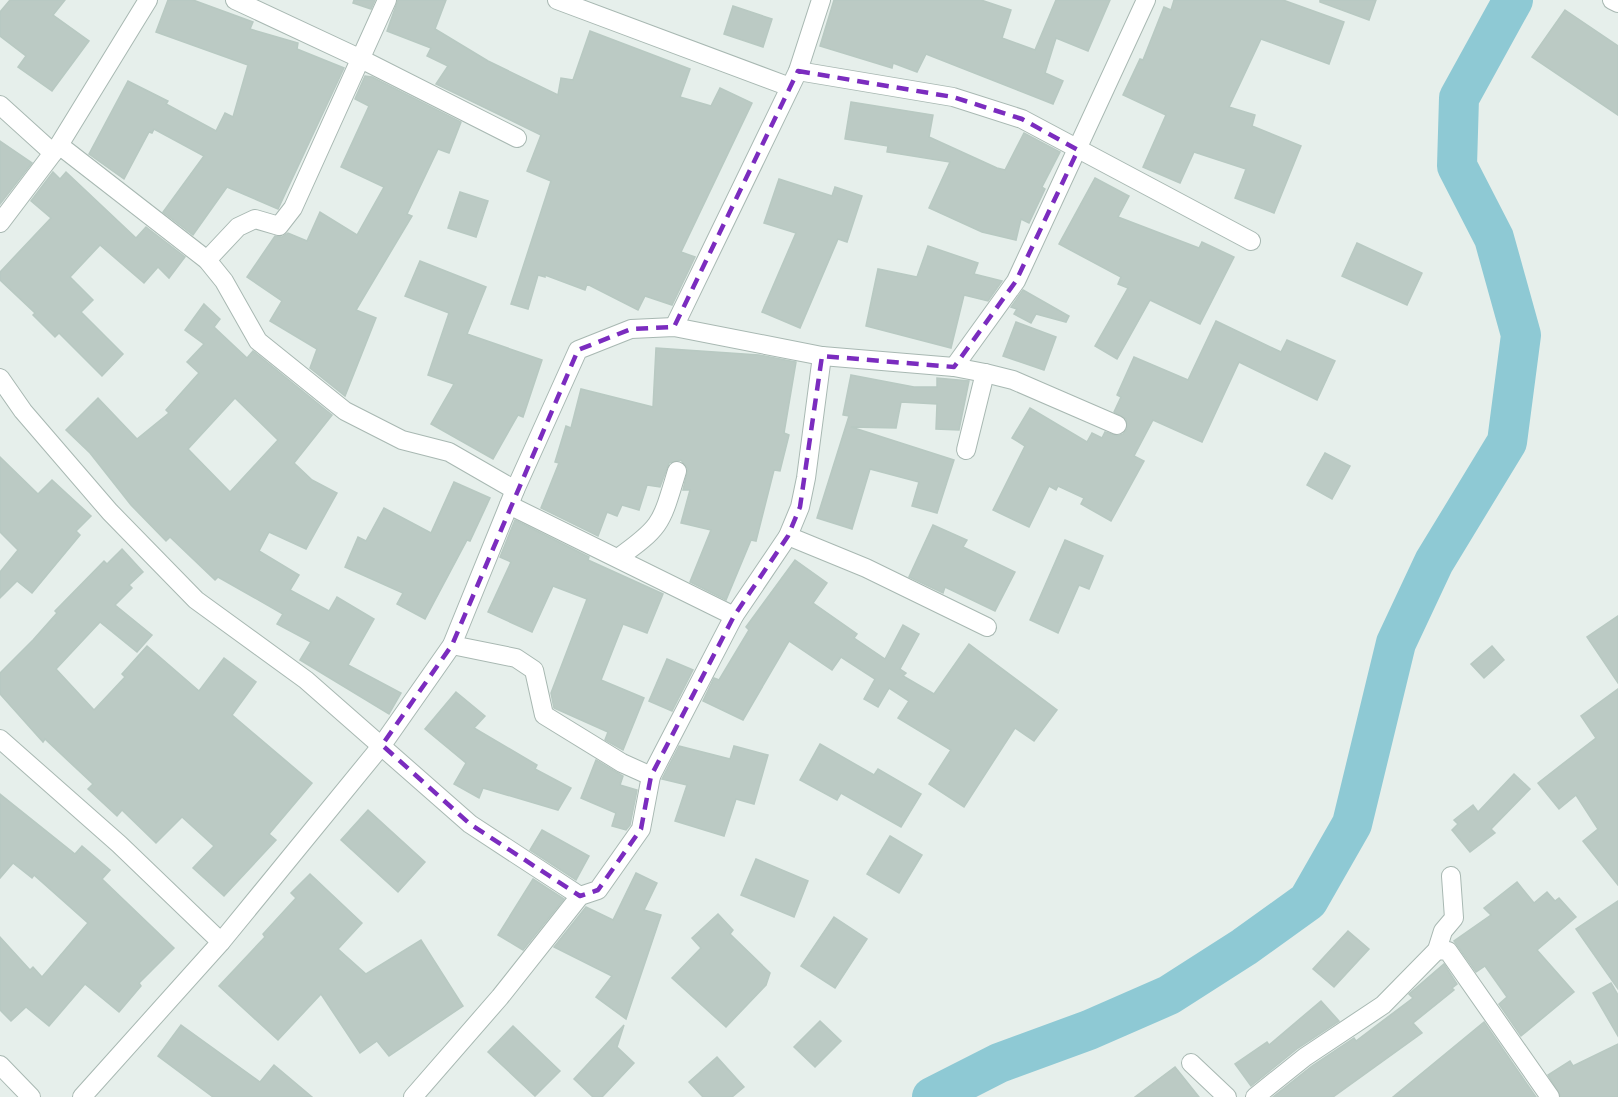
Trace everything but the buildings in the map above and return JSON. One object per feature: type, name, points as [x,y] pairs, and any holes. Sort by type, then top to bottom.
[{"type":"street","points":[[0,223],[56,149],[148,0]]},
{"type":"street","points":[[236,0],[359,58],[517,138]]},
{"type":"street","points":[[207,260],[238,226],[255,219],[279,226],[293,208],[387,0]]},
{"type":"street","points":[[557,0],[794,79],[953,97],[1022,119],[1251,241]]},
{"type":"street","points":[[674,327],[794,79],[821,0]]},
{"type":"street","points":[[954,367],[1016,281],[1146,0]]},
{"type":"street","points":[[1612,0],[1618,3]]},
{"type":"street","points":[[0,105],[207,260],[224,281],[258,341],[345,411],[402,440],[449,452],[512,497],[618,558],[734,616]]},
{"type":"street","points":[[82,1097],[221,942],[382,745],[452,645],[512,497],[578,350],[631,329],[674,327],[822,356],[954,367],[985,373],[1012,380],[1117,425]]},
{"type":"street","points":[[413,1097],[500,997],[580,896],[598,890],[641,829],[651,776],[734,616],[788,536],[800,507],[822,356]]},
{"type":"street","points":[[966,450],[985,373]]},
{"type":"street","points":[[0,378],[23,411],[110,512],[196,600],[306,680],[470,824],[580,896]]},
{"type":"street","points":[[618,558],[652,534],[660,523],[677,471]]},
{"type":"street","points":[[788,536],[866,568],[987,627]]},
{"type":"street","points":[[452,645],[516,658],[534,670],[544,715],[622,763],[651,776]]},
{"type":"street","points":[[0,739],[119,844],[221,942]]},
{"type":"street","points":[[1256,1097],[1305,1057],[1383,1005],[1437,950],[1443,931],[1454,918],[1450,876]]},
{"type":"street","points":[[1437,950],[1448,951],[1550,1097]]},
{"type":"street","points":[[1191,1063],[1227,1097]]},
{"type":"street","points":[[0,1065],[31,1097]]},
{"type":"highlighted area","points":[[798,71],[953,97],[1022,119],[1078,150],[1016,281],[954,367],[822,356],[800,507],[788,536],[734,616],[651,776],[641,829],[598,890],[580,896],[470,824],[382,745],[452,645],[578,350],[631,329],[674,327]]},
{"type":"waterway","points":[[932,1097],[999,1063],[1089,1030],[1169,995],[1244,947],[1308,901],[1352,824],[1396,643],[1434,562],[1507,442],[1521,335],[1494,238],[1457,166],[1459,98],[1513,0]]}]
